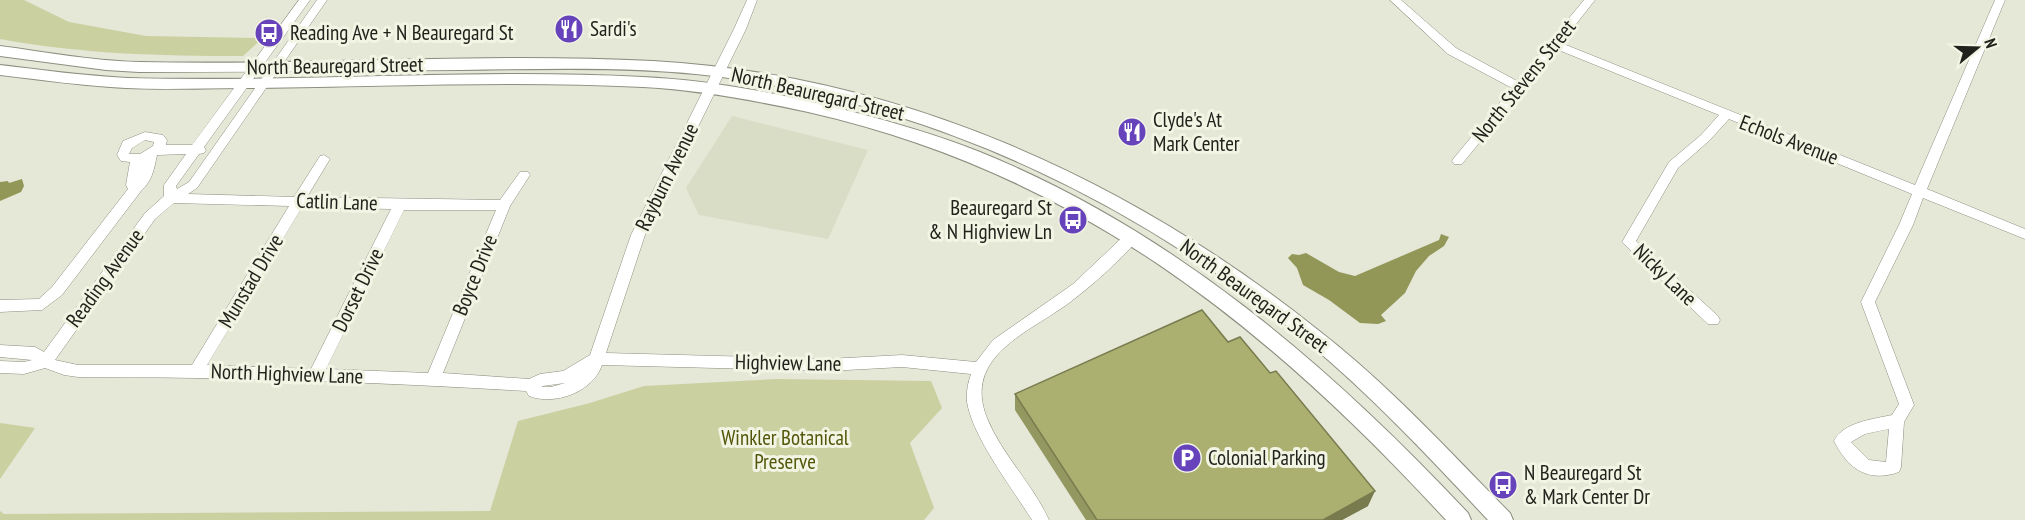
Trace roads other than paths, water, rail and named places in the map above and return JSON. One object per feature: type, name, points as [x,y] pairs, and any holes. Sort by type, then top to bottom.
[{"type":"main road","name":"North Beauregard Street","points":[[0,51],[128,66],[614,65],[719,72],[842,95],[942,125],[1025,156],[1112,200],[1251,289],[1312,335],[1404,420],[1502,520]]},
{"type":"main road","name":"North Beauregard Street","points":[[0,70],[128,83],[538,78],[682,85],[711,88],[890,126],[1026,180],[1088,211],[1198,281],[1291,352],[1381,435],[1460,520]]},
{"type":"street","points":[[171,198],[170,185],[304,0]]},
{"type":"street","name":"Reading Avenue","points":[[45,362],[150,216],[171,198],[193,184],[322,0]]},
{"type":"street","name":"Rayburn Avenue","points":[[596,359],[638,235],[752,0]]},
{"type":"street","points":[[1395,0],[1452,51],[1518,86]]},
{"type":"street","name":"North Stevens Street","points":[[1458,161],[1590,0]]},
{"type":"street","points":[[1897,421],[1907,405],[1868,302],[1906,225],[1942,131],[2000,0]]},
{"type":"street","name":"Echols Avenue","points":[[1554,45],[2025,234]]},
{"type":"street","name":"Nicky Lane","points":[[1713,320],[1629,242],[1673,165],[1705,138],[1726,115]]},
{"type":"street","points":[[0,306],[34,305],[46,302],[57,291],[143,182],[154,152],[161,140],[155,136],[145,136],[133,140],[124,147],[123,155],[130,159],[137,159],[154,152],[217,150]]},
{"type":"street","points":[[136,188],[132,185],[137,159]]},
{"type":"street","name":"Munstad Drive","points":[[196,371],[324,159]]},
{"type":"street","name":"Boyce Drive","points":[[433,378],[504,205],[525,175]]},
{"type":"street","name":"Catlin Lane","points":[[171,198],[400,205],[504,205]]},
{"type":"street","name":"Dorset Drive","points":[[315,376],[400,205]]},
{"type":"street","points":[[1041,520],[991,438],[975,404],[975,387],[980,369],[987,354],[1006,338],[1070,295],[1099,271],[1132,237]]},
{"type":"street","name":"North Highview Lane","points":[[0,351],[35,353],[45,362],[78,371],[196,371],[433,378],[531,385],[534,392],[545,395],[566,390],[592,372],[596,359]]},
{"type":"street","name":"Highview Lane","points":[[596,359],[828,365],[902,361],[980,369]]},
{"type":"street","name":"North Highview Lane","points":[[0,368],[24,368],[45,362]]},
{"type":"place","name":"Sardi's","points":[[569,29]]},
{"type":"place","name":"Reading Ave + N Beauregard St","points":[[269,33]]},
{"type":"place","name":"Clyde's At Mark Center","points":[[1132,132]]},
{"type":"place","name":"Beauregard St & N Highview Ln","points":[[1073,220]]},
{"type":"place","name":"Colonial Parking","points":[[1187,458]]},
{"type":"place","name":"N Beauregard St & Mark Center Dr","points":[[1503,485]]},
{"type":"park label","name":"Winkler Botanical Preserve","points":[[785,450]]}]
